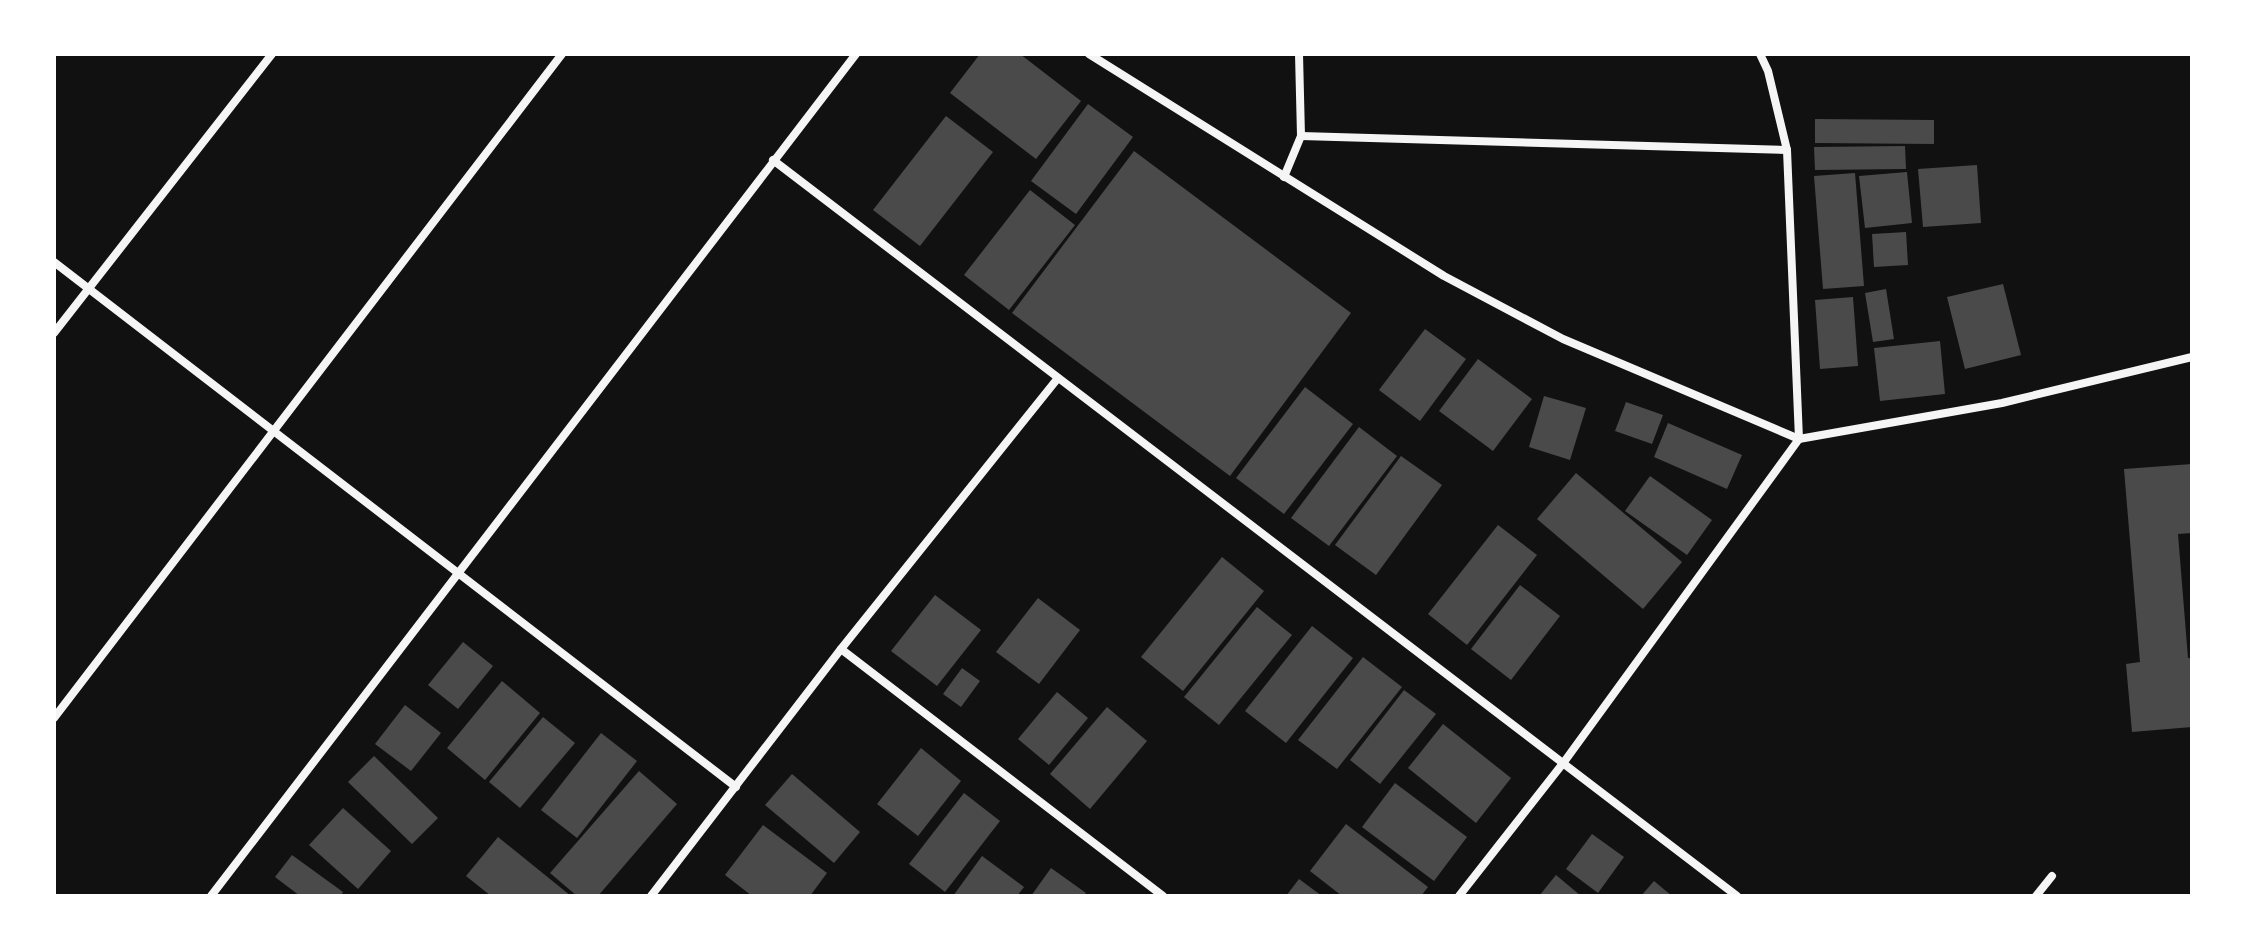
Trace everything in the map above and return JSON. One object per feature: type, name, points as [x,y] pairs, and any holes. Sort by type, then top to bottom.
[{"type":"street","points":[[54,333],[272,54]]},
{"type":"street","points":[[54,718],[562,54]]},
{"type":"street","points":[[211,896],[856,54]]},
{"type":"street","points":[[1089,54],[1444,276],[1563,339],[1799,439],[2002,403],[2192,357]]},
{"type":"street","points":[[1284,177],[1301,136],[1299,54]]},
{"type":"street","points":[[1459,896],[1564,762],[1799,439],[1787,150],[1768,71],[1760,54]]},
{"type":"street","points":[[1301,136],[1787,150]]},
{"type":"street","points":[[773,160],[1737,896]]},
{"type":"street","points":[[54,262],[271,433],[736,787]]},
{"type":"street","points":[[651,896],[841,649],[1058,378]]},
{"type":"street","points":[[841,649],[1163,896]]},
{"type":"street","points":[[2036,896],[2052,876]]},
{"type":"building","points":[[980,54],[1020,54],[1081,101],[1036,159],[950,93]]},
{"type":"building","points":[[1088,104],[1133,137],[1076,214],[1031,181]]},
{"type":"building","points":[[946,116],[993,152],[920,246],[873,210]]},
{"type":"building","points":[[1815,119],[1934,120],[1934,144],[1815,143]]},
{"type":"building","points":[[1905,146],[1906,169],[1815,170],[1814,147]]},
{"type":"building","points":[[1134,151],[1351,313],[1230,476],[1012,313]]},
{"type":"building","points":[[1977,165],[1981,223],[1923,227],[1918,169]]},
{"type":"building","points":[[1907,172],[1912,223],[1865,228],[1859,176]]},
{"type":"building","points":[[1855,173],[1864,286],[1823,289],[1814,176]]},
{"type":"building","points":[[1030,190],[1075,225],[1009,310],[964,275]]},
{"type":"building","points":[[1906,232],[1908,265],[1874,267],[1872,234]]},
{"type":"building","points":[[2003,284],[2021,355],[1965,369],[1947,297]]},
{"type":"building","points":[[1886,289],[1894,339],[1873,342],[1865,293]]},
{"type":"building","points":[[1853,297],[1858,366],[1820,369],[1815,300]]},
{"type":"building","points":[[1425,329],[1466,359],[1420,421],[1379,390]]},
{"type":"building","points":[[1940,341],[1945,394],[1880,401],[1874,348]]},
{"type":"building","points":[[1478,359],[1532,399],[1493,451],[1439,411]]},
{"type":"building","points":[[1305,387],[1353,424],[1284,514],[1236,478]]},
{"type":"building","points":[[1544,396],[1586,408],[1570,460],[1529,447]]},
{"type":"building","points":[[1626,402],[1663,415],[1652,444],[1615,431]]},
{"type":"building","points":[[1668,423],[1742,455],[1727,489],[1654,457]]},
{"type":"building","points":[[1359,427],[1397,456],[1329,546],[1291,518]]},
{"type":"building","points":[[1401,456],[1442,485],[1376,575],[1335,545]]},
{"type":"building","points":[[2192,464],[2192,533],[2178,534],[2188,658],[2192,658],[2192,727],[2132,732],[2126,664],[2140,662],[2124,469]]},
{"type":"building","points":[[1576,473],[1682,562],[1643,609],[1537,519]]},
{"type":"building","points":[[1650,476],[1712,520],[1687,555],[1625,511]]},
{"type":"building","points":[[1498,525],[1537,555],[1467,645],[1428,614]]},
{"type":"building","points":[[1222,557],[1264,591],[1183,691],[1141,657]]},
{"type":"building","points":[[1520,585],[1560,616],[1511,680],[1471,649]]},
{"type":"building","points":[[935,595],[981,630],[937,686],[891,651]]},
{"type":"building","points":[[1038,598],[1080,630],[1039,684],[996,652]]},
{"type":"building","points":[[1257,607],[1292,635],[1219,725],[1184,697]]},
{"type":"building","points":[[1312,626],[1353,658],[1286,743],[1245,711]]},
{"type":"building","points":[[463,642],[493,666],[458,709],[428,685]]},
{"type":"building","points":[[1363,657],[1402,687],[1337,769],[1298,740]]},
{"type":"building","points":[[962,668],[980,681],[961,707],[943,694]]},
{"type":"building","points":[[502,681],[540,713],[485,780],[447,748]]},
{"type":"building","points":[[1404,690],[1436,714],[1380,784],[1350,760]]},
{"type":"building","points":[[1057,692],[1088,718],[1049,765],[1018,739]]},
{"type":"building","points":[[405,705],[441,733],[411,771],[375,744]]},
{"type":"building","points":[[1107,707],[1147,741],[1090,809],[1050,774]]},
{"type":"building","points":[[543,717],[575,743],[520,808],[489,782]]},
{"type":"building","points":[[1443,724],[1511,778],[1476,823],[1408,768]]},
{"type":"building","points":[[601,733],[637,761],[577,838],[541,810]]},
{"type":"building","points":[[921,748],[961,781],[918,836],[877,804]]},
{"type":"building","points":[[374,756],[438,818],[412,844],[348,782]]},
{"type":"building","points":[[639,771],[677,804],[598,896],[577,896],[550,873]]},
{"type":"building","points":[[792,774],[860,832],[834,863],[765,805]]},
{"type":"building","points":[[1395,783],[1467,837],[1434,881],[1362,827]]},
{"type":"building","points":[[964,793],[1000,821],[945,892],[909,864]]},
{"type":"building","points":[[343,808],[391,851],[358,889],[309,845]]},
{"type":"building","points":[[1346,824],[1428,887],[1421,896],[1342,896],[1310,871]]},
{"type":"building","points":[[763,825],[827,873],[810,896],[752,896],[725,875]]},
{"type":"building","points":[[1592,834],[1624,857],[1598,893],[1566,869]]},
{"type":"building","points":[[498,837],[571,896],[491,896],[466,876]]},
{"type":"building","points":[[292,855],[343,892],[341,896],[300,896],[275,877]]},
{"type":"building","points":[[982,856],[1024,887],[1017,896],[953,896]]},
{"type":"building","points":[[1051,868],[1086,893],[1083,896],[1031,896]]},
{"type":"building","points":[[1556,875],[1581,896],[1539,896]]},
{"type":"building","points":[[1299,879],[1322,896],[1286,896]]},
{"type":"building","points":[[1654,881],[1672,896],[1641,896]]}]
